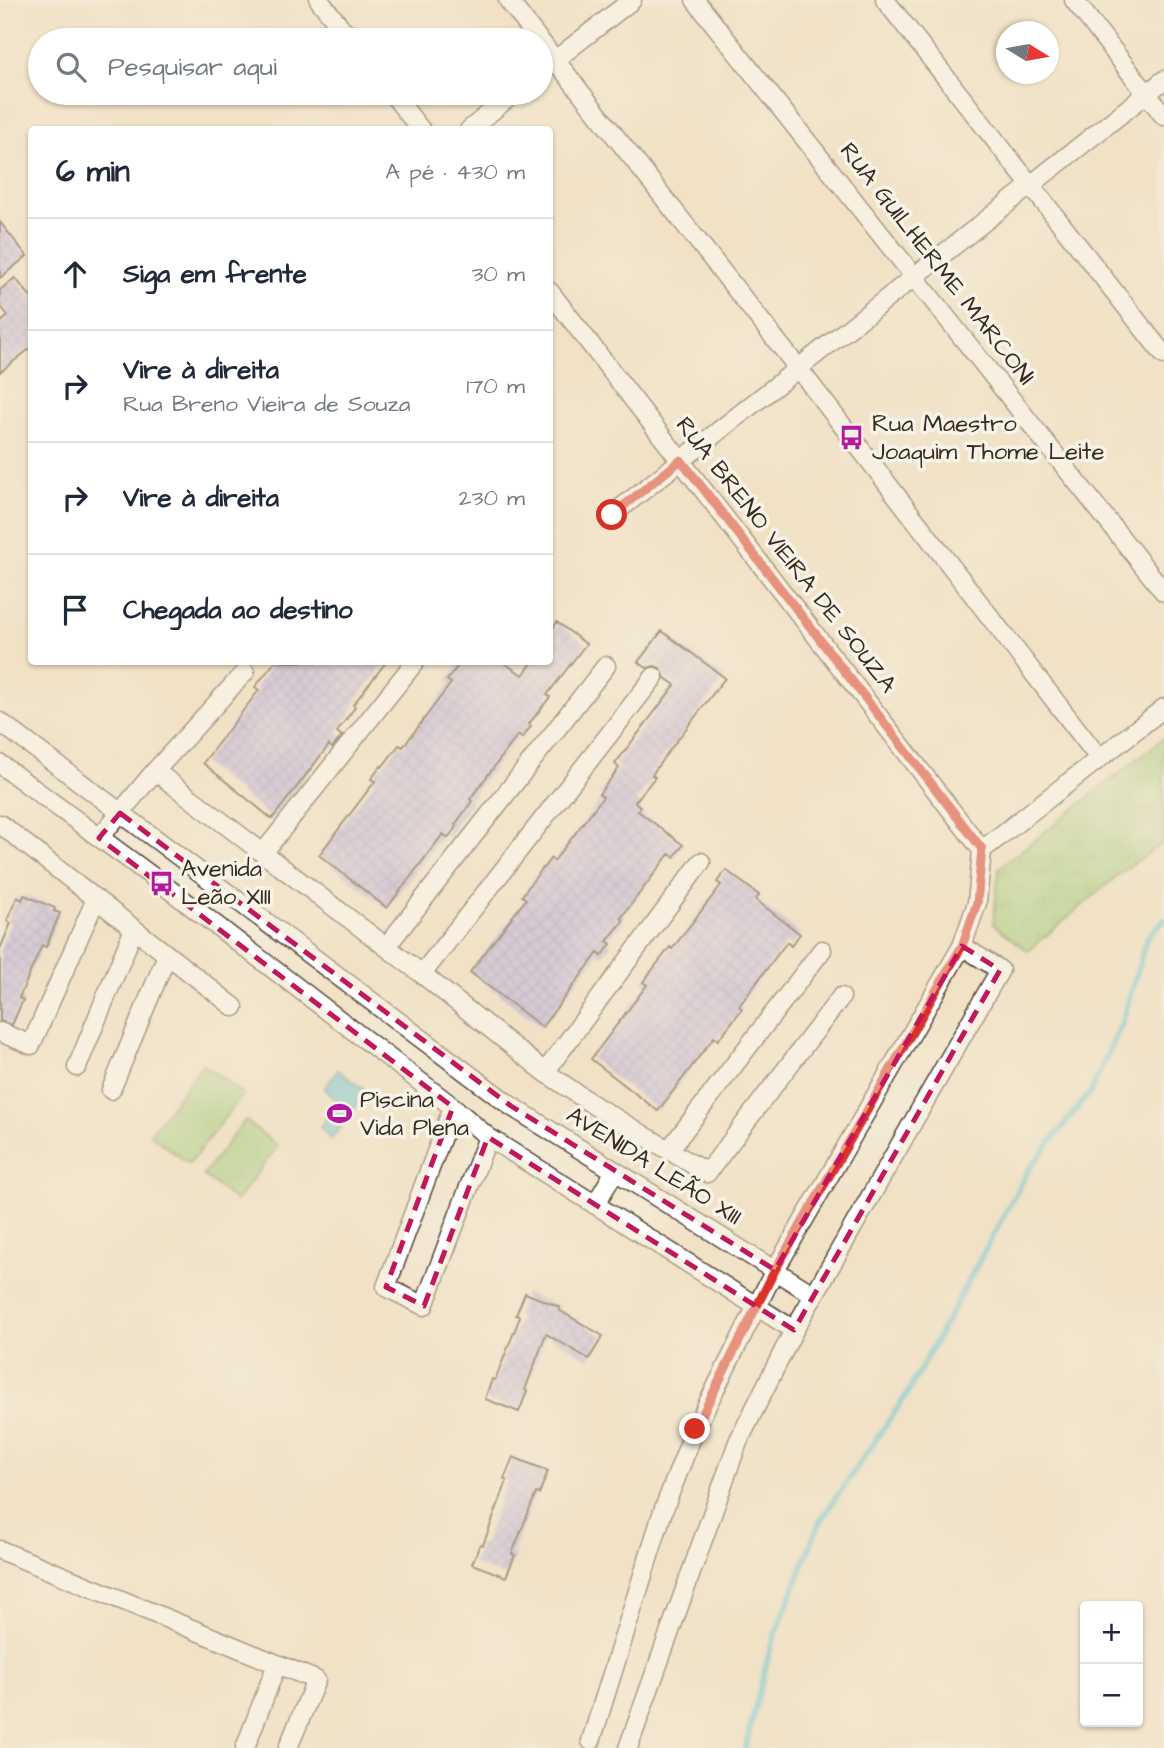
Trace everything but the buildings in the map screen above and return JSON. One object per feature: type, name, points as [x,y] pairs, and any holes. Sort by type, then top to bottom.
[{"type":"street","points":[[319,0],[341,28]]},
{"type":"street","points":[[508,0],[530,28]]},
{"type":"street","points":[[553,62],[632,0]]},
{"type":"street","name":"RUA GUILHERME MARCONI","points":[[695,0],[1164,593]]},
{"type":"street","points":[[885,0],[1164,355]]},
{"type":"street","points":[[1074,0],[1164,116]]},
{"type":"street","points":[[553,72],[798,368],[1099,758]]},
{"type":"street","points":[[612,515],[1164,80]]},
{"type":"street","points":[[401,105],[418,126]]},
{"type":"street","points":[[473,126],[499,105]]},
{"type":"street","name":"RUA BRENO VIEIRA DE SOUZA","points":[[553,296],[982,849]]},
{"type":"street","points":[[263,853],[413,665]]},
{"type":"street","points":[[386,947],[606,666]]},
{"type":"street","points":[[99,838],[155,771],[245,672]]},
{"type":"street","points":[[422,974],[654,677]]},
{"type":"street","points":[[591,1741],[663,1511],[695,1429],[775,1270],[962,946],[977,903],[982,849],[1164,708]]},
{"type":"street","name":"AVENIDA LEÃO XIII","points":[[0,722],[511,1106],[814,1295]]},
{"type":"street","points":[[0,764],[453,1107],[488,1137],[794,1330]]},
{"type":"street","points":[[155,771],[422,974],[545,1072],[595,1106],[707,1173],[841,997]]},
{"type":"street","points":[[2,830],[96,899],[234,1007]]},
{"type":"street","points":[[545,1072],[701,862]]},
{"type":"street","points":[[0,1032],[31,1045],[96,899]]},
{"type":"street","points":[[76,1067],[134,929]]},
{"type":"street","points":[[628,1748],[738,1442],[794,1330],[1000,970],[962,946]]},
{"type":"street","points":[[670,1150],[822,950]]},
{"type":"street","points":[[111,1090],[167,955]]},
{"type":"street","points":[[453,1107],[386,1287],[424,1306],[488,1137]]},
{"type":"street","points":[[595,1205],[615,1171]]},
{"type":"street","points":[[0,1550],[316,1680],[288,1748]]},
{"type":"street","points":[[245,1748],[277,1664]]},
{"type":"highlighted area","points":[[120,813],[511,1106],[775,1270],[962,946],[1000,970],[794,1330],[488,1137],[424,1306],[386,1287],[453,1107],[99,838]]},
{"type":"green space","points":[[1164,738],[1164,842],[1123,871],[1028,951],[993,924],[999,868]]},
{"type":"green space","points":[[203,1064],[243,1094],[189,1164],[150,1134]]},
{"type":"green space","points":[[245,1120],[278,1146],[236,1201],[203,1175]]},
{"type":"water","name":"Piscina Vida Plena","points":[[338,1070],[367,1092],[331,1140],[320,1127],[338,1101],[324,1089]]},
{"type":"waterway","points":[[745,1748],[771,1646],[820,1521],[907,1394],[1029,1169],[1091,1091],[1122,1023],[1147,937],[1164,920]]},
{"type":"place","name":"Rua Maestro Joaquim Thome Leite","points":[[852,438]]},
{"type":"place","name":"Avenida Leão XIII","points":[[161,883]]},
{"type":"place","name":"Piscina Vida Plena","points":[[340,1114]]},
{"type":"route","points":[[612,515],[681,460],[982,849],[977,903],[962,946],[775,1270],[695,1429]]}]
